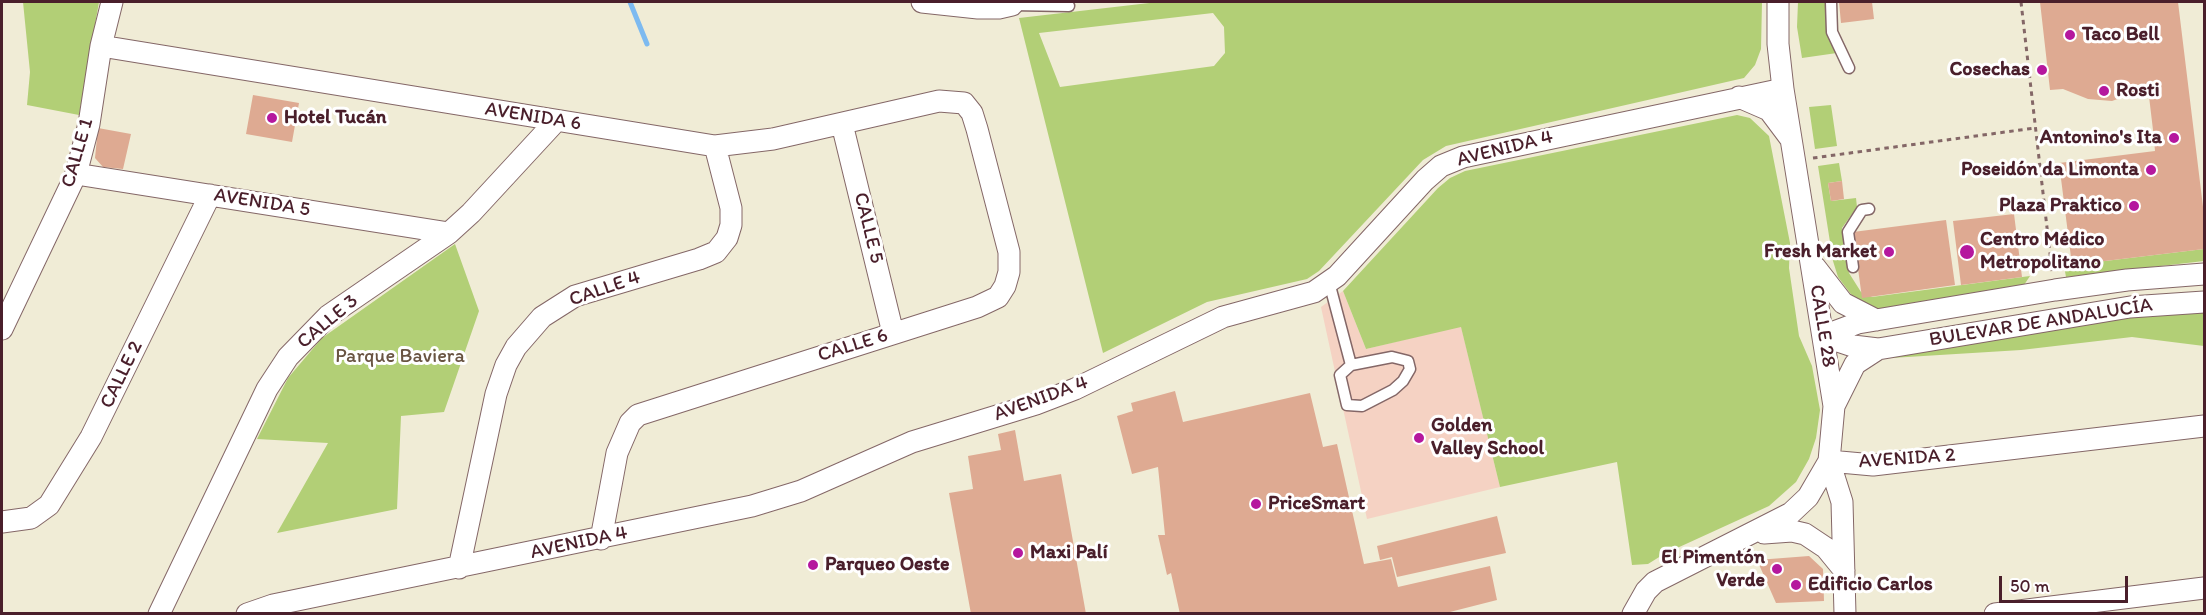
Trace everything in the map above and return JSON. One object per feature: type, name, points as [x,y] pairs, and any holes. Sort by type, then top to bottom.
[{"type":"street","name":"CALLE 1","points":[[2,329],[76,174],[88,124],[100,46],[112,2]]},
{"type":"street","points":[[922,2],[978,8],[1013,3]]},
{"type":"street","name":"CALLE 28","points":[[1778,2],[1778,44],[1783,89],[1834,406],[1833,440],[1828,461],[1842,502],[1845,614]]},
{"type":"street","points":[[1778,44],[1765,75],[1738,97],[1769,110],[1792,142]]},
{"type":"street","name":"AVENIDA 6","points":[[100,46],[715,146],[744,145],[939,101],[964,103]]},
{"type":"street","name":"AVENIDA 4","points":[[247,614],[273,605],[752,506],[801,491],[912,442],[1036,404],[1075,389],[1223,317],[1307,295],[1329,282],[1441,166],[1463,157],[1783,89]]},
{"type":"street","name":"CALLE 6","points":[[601,539],[617,453],[630,423],[638,415],[977,307],[998,297],[1007,279],[1009,252],[977,129],[972,113],[964,103]]},
{"type":"street","name":"CALLE 3","points":[[159,614],[258,406],[288,357],[328,316],[449,233],[471,213],[556,121]]},
{"type":"street","name":"CALLE 5","points":[[842,124],[893,333]]},
{"type":"street","name":"CALLE 4","points":[[459,568],[496,394],[506,365],[516,346],[542,316],[575,296],[716,252],[727,238],[731,225],[731,208],[715,146]]},
{"type":"street","name":"AVENIDA 5","points":[[76,174],[449,233]]},
{"type":"street","name":"CALLE 2","points":[[2,522],[31,518],[49,505],[91,437],[210,195]]},
{"type":"street","points":[[1812,262],[1844,303],[1876,320]]},
{"type":"street","name":"BULEVAR DE ANDALUCÍA","points":[[1823,336],[1849,326],[1876,320],[2127,280],[2205,274]]},
{"type":"street","name":"BULEVAR DE ANDALUCÍA","points":[[1823,336],[1853,346],[1878,349],[2130,307],[2205,302]]},
{"type":"street","name":"BULEVAR DE ANDALUCÍA","points":[[1834,406],[1855,364],[1878,349]]},
{"type":"street","name":"AVENIDA 2","points":[[1828,461],[1873,465],[2205,426]]},
{"type":"street","points":[[1633,614],[1646,591],[1655,582],[1780,521],[1800,505],[1816,486],[1828,461]]},
{"type":"street","points":[[1754,534],[1792,531],[1805,534],[1826,548],[1844,570]]},
{"type":"street","points":[[1995,614],[2205,588]]},
{"type":"lane","points":[[1831,2],[1832,32],[1849,68]]},
{"type":"lane","points":[[1013,3],[1069,6]]},
{"type":"lane","points":[[1853,267],[1848,232],[1862,210],[1869,209]]},
{"type":"lane","points":[[1329,282],[1351,365]]},
{"type":"lane","points":[[1402,357],[1408,361],[1410,369],[1408,375],[1393,390],[1354,407],[1347,405],[1340,375],[1351,365],[1402,357]]},
{"type":"path","points":[[2021,2],[2051,266]]},
{"type":"path","points":[[1813,170],[1811,158],[2035,128]]},
{"type":"shaded area","name":"Golden Valley School","points":[[1343,291],[1366,349],[1461,326],[1500,487],[1367,519],[1321,307]]},
{"type":"green space","points":[[23,2],[99,2],[79,115],[27,105],[30,72]]},
{"type":"green space","points":[[1158,2],[1762,2],[1761,49],[1755,65],[1744,78],[1446,146],[1423,160],[1319,271],[1307,279],[1207,302],[1103,353],[1019,18]],"holes":[[[1213,13],[1224,27],[1225,53],[1214,66],[1060,87],[1039,33]]]},
{"type":"green space","points":[[1798,2],[1826,2],[1837,53],[1802,58],[1797,27]]},
{"type":"green space","points":[[1831,105],[1837,146],[1815,149],[1809,107]]},
{"type":"green space","points":[[1737,115],[1750,118],[1769,136],[1790,243],[1789,268],[1799,336],[1812,366],[1820,410],[1816,438],[1809,459],[1796,482],[1769,506],[1664,554],[1648,564],[1632,565],[1617,462],[1500,487],[1461,327],[1366,349],[1343,291],[1438,188],[1450,178],[1465,171]]},
{"type":"green space","points":[[1839,163],[1842,181],[1828,183],[1831,201],[1856,198],[1857,207],[1842,228],[1849,273],[1861,292],[1872,297],[2030,276],[2024,285],[1890,310],[1872,308],[1853,297],[1838,277],[1833,261],[1818,166]]},
{"type":"green space","name":"Parque Baviera","points":[[455,244],[479,311],[444,412],[401,416],[397,509],[277,533],[328,443],[257,439],[288,378],[322,338]]},
{"type":"green space","points":[[2204,249],[2204,261],[2066,277],[2064,266]]},
{"type":"green space","points":[[2204,307],[2204,346],[2132,337],[2021,350],[1891,358],[2141,311]]},
{"type":"building","points":[[1839,2],[1872,2],[1874,19],[1841,23]]},
{"type":"building","points":[[2040,2],[2178,2],[2204,215],[2204,249],[2072,265],[2059,163],[2155,151],[2148,88],[2112,101],[2088,99],[2063,89],[2050,90]]},
{"type":"building","name":"Hotel Tucán","points":[[253,95],[299,103],[292,142],[246,134]]},
{"type":"building","points":[[98,128],[131,134],[123,169],[103,167],[95,158]]},
{"type":"building","points":[[1842,181],[1844,199],[1831,201],[1828,183]]},
{"type":"building","name":"Plaza Praktico","points":[[2014,214],[2022,277],[1961,285],[1953,221]]},
{"type":"building","name":"Plaza Praktico","points":[[1946,220],[1955,285],[1862,298],[1853,232]]},
{"type":"building","name":"PriceSmart","points":[[1175,391],[1183,422],[1310,393],[1323,447],[1337,444],[1364,564],[1391,559],[1398,587],[1490,566],[1497,600],[1442,614],[1180,614],[1171,573],[1167,575],[1158,535],[1165,535],[1158,467],[1132,474],[1117,416],[1133,411],[1131,403]]},
{"type":"building","name":"Maxi Palí","points":[[1015,430],[1024,481],[1061,474],[1086,614],[971,614],[949,493],[973,489],[968,456],[1001,450],[998,434]]},
{"type":"building","points":[[1497,516],[1506,553],[1397,577],[1392,557],[1380,560],[1377,546]]},
{"type":"building","name":"Edificio Carlos","points":[[1809,556],[1823,569],[1824,601],[1776,603],[1757,560]]},
{"type":"waterway","points":[[630,2],[647,44]]},
{"type":"place","name":"Taco Bell","points":[[2070,35]]},
{"type":"place","name":"Cosechas","points":[[2042,70]]},
{"type":"place","name":"Rosti","points":[[2104,91]]},
{"type":"place","name":"Hotel Tucán","points":[[272,118]]},
{"type":"place","name":"Antonino's Ita","points":[[2174,138]]},
{"type":"place","name":"Poseidón da Limonta","points":[[2151,170]]},
{"type":"place","name":"Plaza Praktico","points":[[2134,206]]},
{"type":"place","name":"Fresh Market","points":[[1889,252]]},
{"type":"place","name":"Centro Médico Metropolitano","points":[[1967,252]]},
{"type":"place","name":"Golden Valley School","points":[[1419,438]]},
{"type":"place","name":"PriceSmart","points":[[1256,504]]},
{"type":"place","name":"Maxi Palí","points":[[1018,553]]},
{"type":"place","name":"Parqueo Oeste","points":[[813,565]]},
{"type":"place","name":"El Pimentón Verde","points":[[1777,569]]},
{"type":"place","name":"Edificio Carlos","points":[[1796,585]]}]
